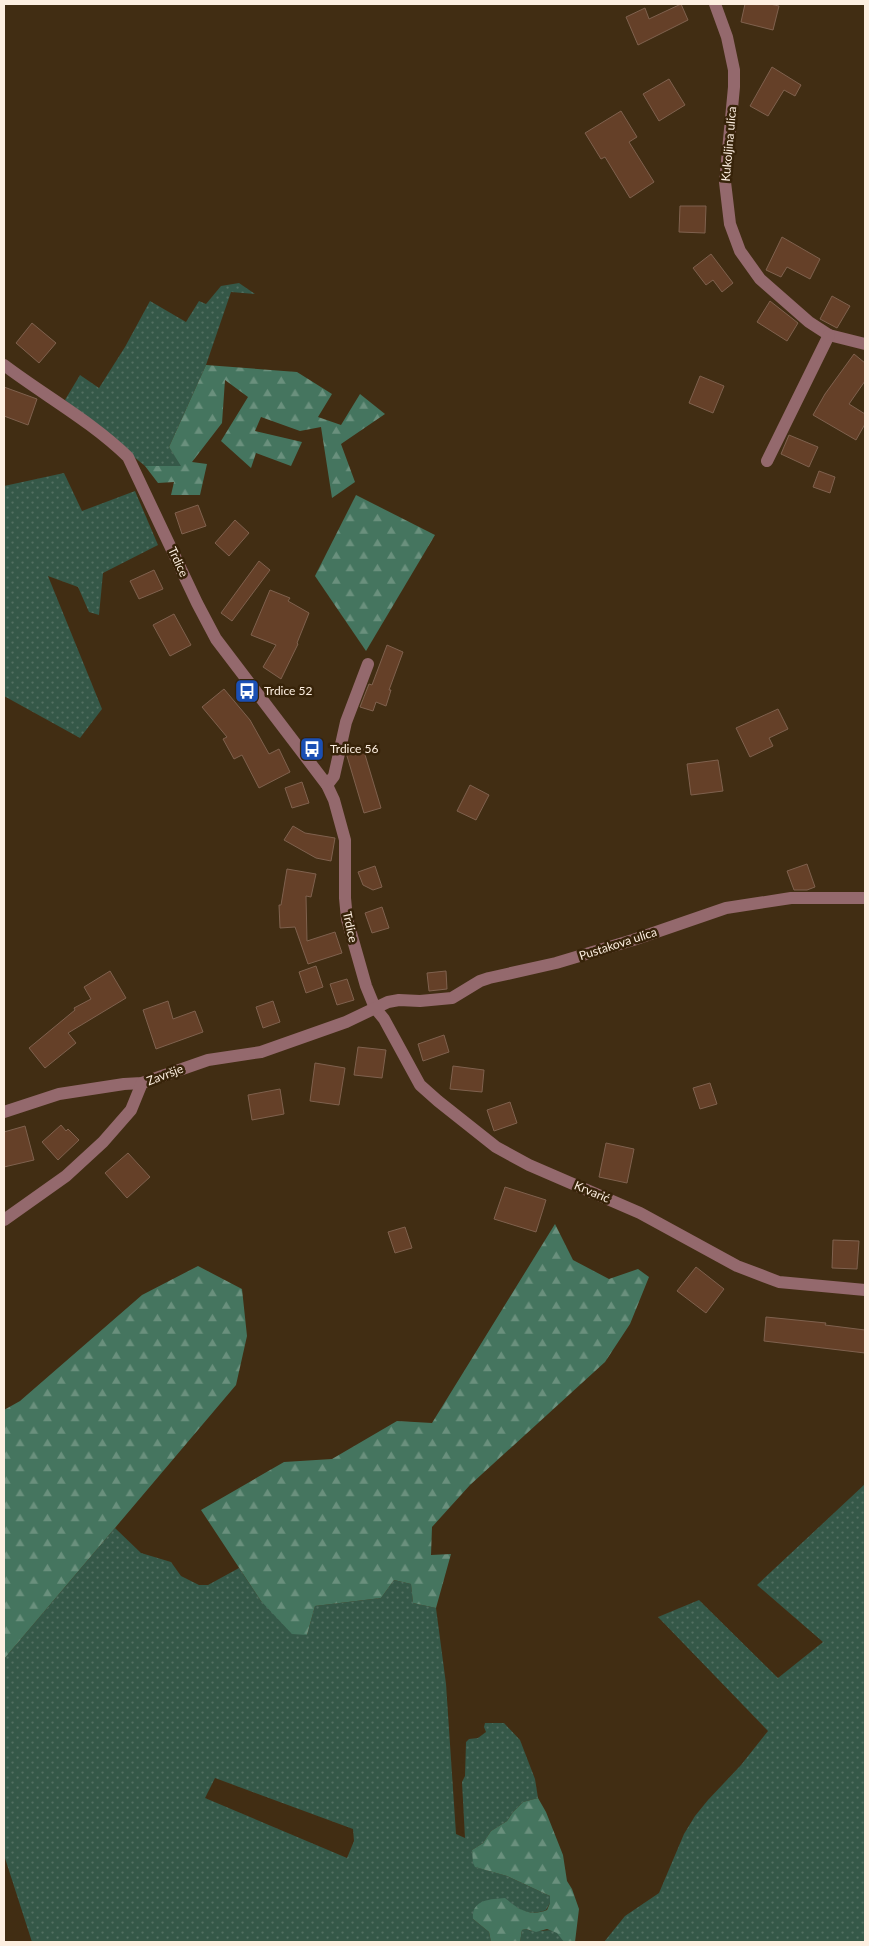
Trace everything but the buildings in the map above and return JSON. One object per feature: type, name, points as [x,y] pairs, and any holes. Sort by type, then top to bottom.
[{"type":"street","name":"Kukoljina ulica","points":[[715,4],[728,37],[734,70],[725,182],[730,224],[734,238],[740,251],[760,279],[808,322],[829,335],[865,344]]},
{"type":"street","points":[[767,461],[829,335]]},
{"type":"street","name":"Trdice","points":[[4,365],[90,425],[128,457],[216,639],[327,785],[334,800],[345,840],[347,919],[366,986],[375,1008]]},
{"type":"street","points":[[327,785],[334,776],[346,722],[368,664]]},
{"type":"street","name":"Pustakova ulica","points":[[375,1008],[388,1002],[399,1000],[420,1001],[452,998],[480,981],[489,978],[556,963],[633,940],[726,908],[791,898],[865,898]]},
{"type":"street","name":"Završje","points":[[4,1220],[66,1176],[103,1142],[131,1110],[142,1083],[208,1060],[268,1050],[346,1022],[375,1008]]},
{"type":"street","name":"Krvarić","points":[[375,1008],[384,1019],[420,1085],[496,1146],[529,1165],[640,1213],[737,1266],[779,1282],[865,1290]]},
{"type":"street","points":[[4,1112],[59,1094],[142,1083]]},
{"type":"green space","points":[[239,283],[255,294],[231,292],[206,365],[169,447],[182,466],[145,466],[65,400],[80,375],[99,388],[125,347],[150,301],[186,322],[199,301],[206,304],[221,286]]},
{"type":"green space","points":[[206,365],[297,372],[332,394],[318,417],[341,425],[360,394],[385,414],[341,444],[355,482],[332,498],[321,427],[300,431],[261,417],[255,431],[302,442],[291,466],[256,453],[251,468],[221,441],[248,397],[225,380],[222,423],[192,462],[207,464],[200,495],[171,495],[174,482],[158,483],[145,466],[181,466],[169,447]]},
{"type":"green space","points":[[64,473],[82,511],[135,491],[158,545],[103,573],[99,615],[89,612],[78,587],[48,576],[102,709],[80,738],[4,696],[4,486]]},
{"type":"green space","points":[[356,495],[435,535],[366,651],[315,576]]},
{"type":"green space","points":[[555,1224],[573,1260],[609,1279],[638,1269],[649,1277],[630,1324],[605,1362],[470,1485],[432,1527],[431,1555],[451,1554],[436,1608],[413,1603],[411,1584],[394,1580],[381,1598],[315,1606],[307,1635],[292,1634],[261,1601],[201,1510],[284,1462],[332,1459],[397,1421],[432,1423]]},
{"type":"green space","points":[[198,1266],[242,1289],[247,1336],[236,1385],[4,1659],[4,1410],[20,1401],[142,1295]]},
{"type":"green space","points":[[865,1484],[865,1942],[604,1942],[625,1916],[659,1893],[684,1834],[695,1816],[741,1765],[768,1731],[658,1617],[699,1600],[778,1678],[823,1642],[757,1585]]},
{"type":"green space","points":[[115,1528],[141,1553],[171,1562],[181,1576],[199,1585],[208,1585],[239,1568],[261,1601],[307,1635],[315,1606],[381,1598],[394,1580],[411,1584],[413,1603],[436,1608],[446,1684],[456,1834],[465,1838],[462,1782],[465,1776],[466,1742],[469,1739],[478,1738],[486,1732],[485,1723],[504,1723],[520,1740],[535,1779],[538,1798],[523,1802],[507,1821],[491,1831],[483,1843],[472,1850],[476,1867],[507,1876],[550,1896],[550,1903],[546,1910],[538,1912],[531,1913],[516,1907],[473,1919],[489,1932],[491,1942],[32,1942],[4,1855],[4,1659]],"holes":[[[215,1778],[353,1829],[354,1841],[347,1858],[205,1798]]]},
{"type":"green space","points":[[538,1798],[546,1812],[563,1855],[567,1881],[579,1909],[575,1942],[564,1942],[557,1933],[547,1929],[536,1932],[526,1929],[522,1930],[520,1942],[491,1942],[489,1932],[473,1919],[473,1913],[478,1904],[488,1900],[505,1898],[524,1911],[535,1913],[547,1910],[550,1896],[507,1876],[475,1867],[472,1850],[483,1843],[491,1831],[507,1821],[523,1802]]},
{"type":"green space","points":[[522,1930],[531,1931],[547,1930],[557,1932],[564,1942],[520,1942]]},
{"type":"place","name":"Trdice 52","points":[[247,691]]},
{"type":"place","name":"Trdice 56","points":[[312,749]]}]
